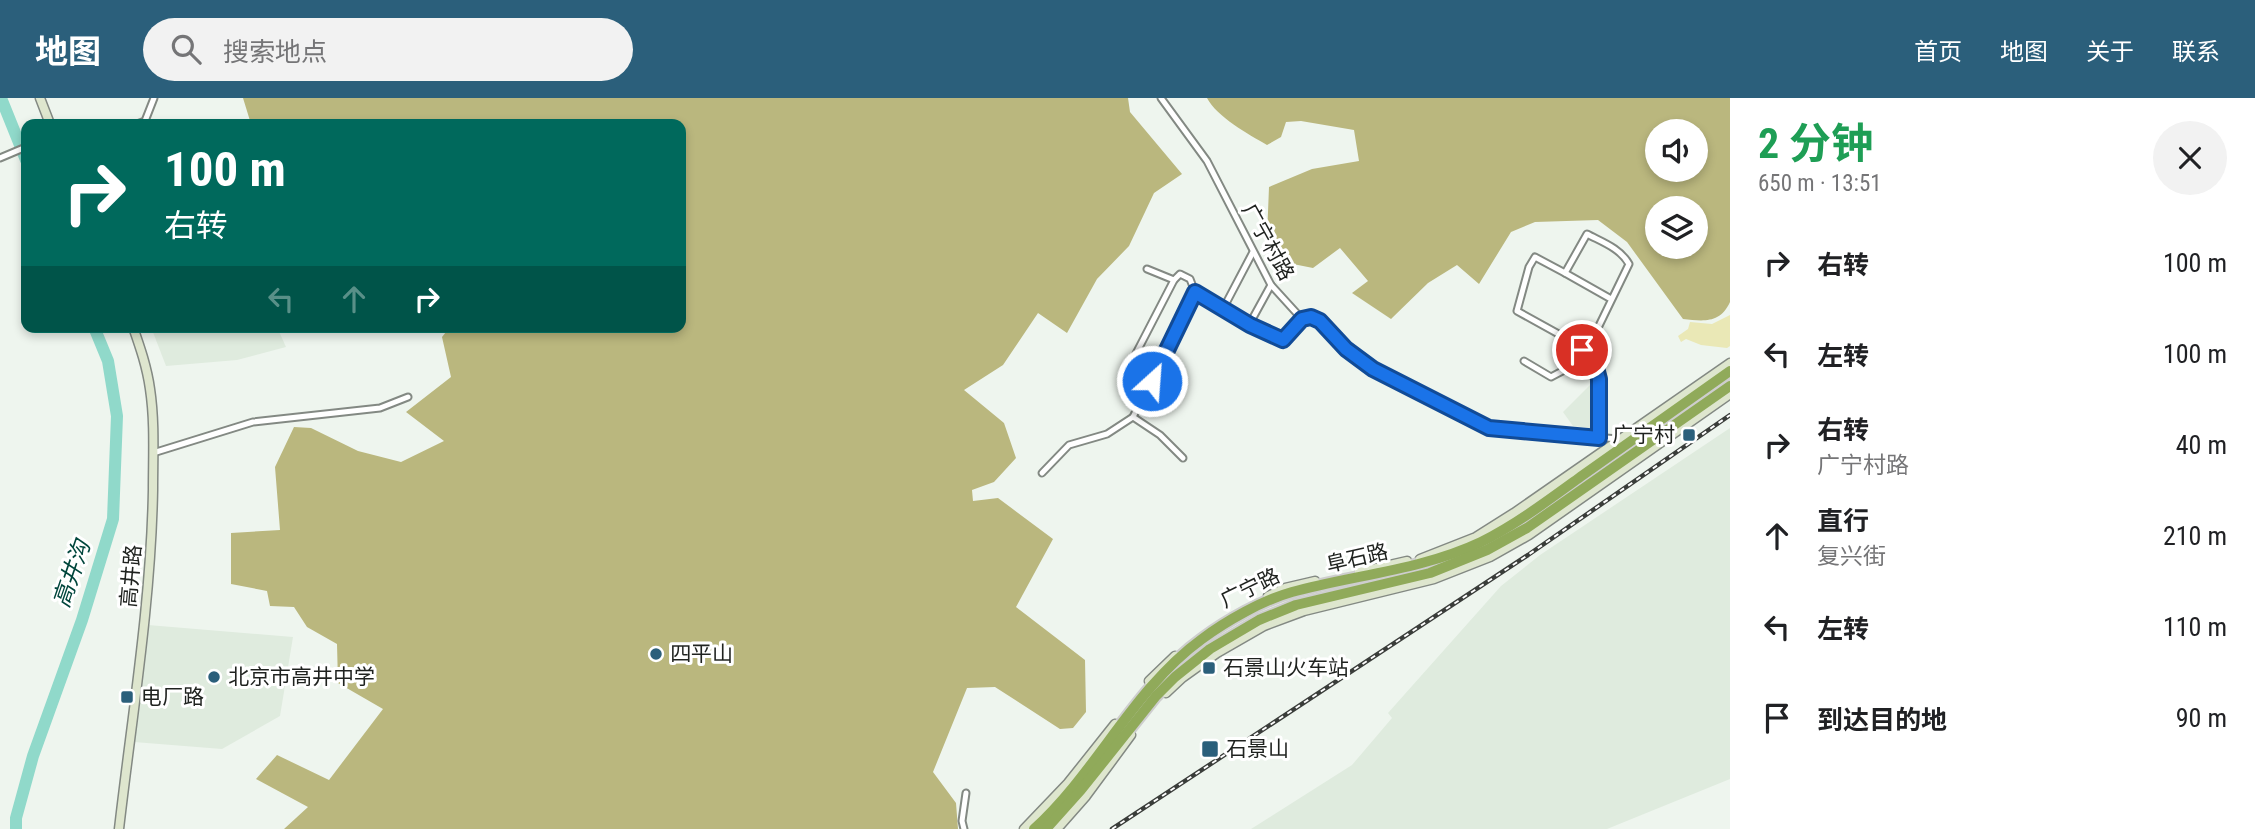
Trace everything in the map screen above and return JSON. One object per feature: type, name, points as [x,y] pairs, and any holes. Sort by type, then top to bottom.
[{"type":"highway","name":"阜石路","points":[[1034,829],[1074,786],[1167,670],[1202,639],[1251,610],[1289,593],[1426,562],[1480,542],[1521,519],[1730,371]]},
{"type":"highway","name":"阜石路","points":[[1046,829],[1081,790],[1156,696],[1210,649],[1259,620],[1296,605],[1430,573],[1487,550],[1527,528],[1730,386]]},
{"type":"street","points":[[40,98],[48,119]]},
{"type":"street","points":[[146,119],[154,98]]},
{"type":"street","name":"广宁村路","points":[[1161,98],[1207,161],[1271,285],[1302,319],[1311,317],[1320,321],[1346,349],[1373,369],[1489,428],[1599,438]]},
{"type":"street","points":[[2,157],[21,149]]},
{"type":"street","points":[[1565,273],[1587,234],[1617,250],[1629,264],[1595,334],[1593,354],[1599,379],[1599,438],[1620,439]]},
{"type":"street","points":[[1223,309],[1254,252]]},
{"type":"street","points":[[1595,364],[1573,342],[1517,310],[1529,267],[1535,257],[1611,299]]},
{"type":"street","points":[[1147,269],[1174,280]]},
{"type":"street","points":[[1152,381],[1129,368],[1174,280],[1180,274],[1190,279],[1195,292],[1250,325],[1283,340],[1302,319]]},
{"type":"street","points":[[1250,325],[1271,285]]},
{"type":"street","points":[[1042,473],[1069,445],[1107,434],[1133,417],[1195,292]]},
{"type":"street","name":"高井路","points":[[119,829],[147,600],[152,525],[150,389],[135,333]]},
{"type":"street","points":[[1524,361],[1551,377],[1589,357]]},
{"type":"street","name":"广宁路","points":[[1024,829],[1068,783],[1163,666],[1199,636],[1247,606],[1285,587],[1423,558],[1476,537],[1730,363]]},
{"type":"street","name":"广宁路","points":[[1057,829],[1087,796],[1154,705],[1182,678],[1217,653],[1264,626],[1304,611],[1434,579],[1490,556],[1529,535],[1730,394]]},
{"type":"street","points":[[153,453],[253,422],[380,408],[408,397]]},
{"type":"street","points":[[1133,417],[1160,435],[1183,458]]},
{"type":"street","points":[[964,829],[962,821],[966,793]]},
{"type":"shaded area","points":[[243,98],[1128,98],[1130,112],[1182,174],[1154,193],[1129,246],[1097,279],[1067,333],[1038,313],[1003,365],[964,390],[1004,423],[1016,458],[994,482],[972,490],[973,501],[998,498],[1053,539],[1016,607],[1085,660],[1086,712],[1073,728],[1060,729],[995,687],[967,688],[933,772],[956,803],[958,829],[284,829],[308,807],[256,779],[277,755],[329,780],[383,709],[338,683],[337,644],[307,627],[294,607],[270,606],[267,591],[231,584],[231,533],[280,530],[275,467],[294,427],[311,428],[358,451],[401,462],[444,441],[406,412],[451,377],[442,337],[445,333],[686,333],[686,119],[249,119]]},
{"type":"shaded area","points":[[1207,98],[1730,98],[1730,302],[1716,318],[1683,319],[1627,242],[1598,220],[1535,222],[1511,232],[1479,284],[1457,265],[1428,283],[1391,319],[1352,293],[1368,281],[1340,248],[1313,268],[1293,264],[1278,242],[1267,237],[1269,187],[1312,169],[1359,161],[1354,130],[1301,121],[1286,122],[1281,137],[1267,145],[1218,112]]},
{"type":"shaded area","points":[[1730,315],[1730,346],[1727,348],[1701,345],[1686,339],[1681,342],[1678,336],[1688,329],[1690,322],[1712,324]]},
{"type":"shaded area","points":[[153,333],[280,333],[286,347],[237,360],[166,366]]},
{"type":"shaded area","points":[[1596,379],[1597,429],[1573,426],[1563,412]]},
{"type":"shaded area","points":[[1730,428],[1730,779],[1607,829],[1251,829],[1352,765],[1392,718],[1388,713],[1501,586],[1540,555]]},
{"type":"shaded area","name":"北京市高井中学","points":[[148,625],[293,637],[280,716],[222,749],[134,742]]},
{"type":"waterway","name":"高井沟","points":[[1,98],[21,148]]},
{"type":"waterway","name":"高井沟","points":[[16,829],[16,818],[33,756],[82,620],[113,519],[117,416],[108,361],[96,333]]},
{"type":"railway","points":[[1112,829],[1528,555],[1730,415]]},
{"type":"place","name":"广宁村","points":[[1689,435]]},
{"type":"place","name":"四平山","points":[[656,654]]},
{"type":"place","name":"石景山火车站","points":[[1209,668]]},
{"type":"place","name":"北京市高井中学","points":[[214,677]]},
{"type":"place","name":"电厂路","points":[[127,697]]},
{"type":"place","name":"石景山","points":[[1210,749]]},
{"type":"route","points":[[1152,381],[1195,292],[1250,325],[1283,340],[1302,319],[1311,317],[1320,321],[1346,349],[1373,369],[1489,428],[1599,438],[1599,379],[1595,364],[1582,350]]}]
